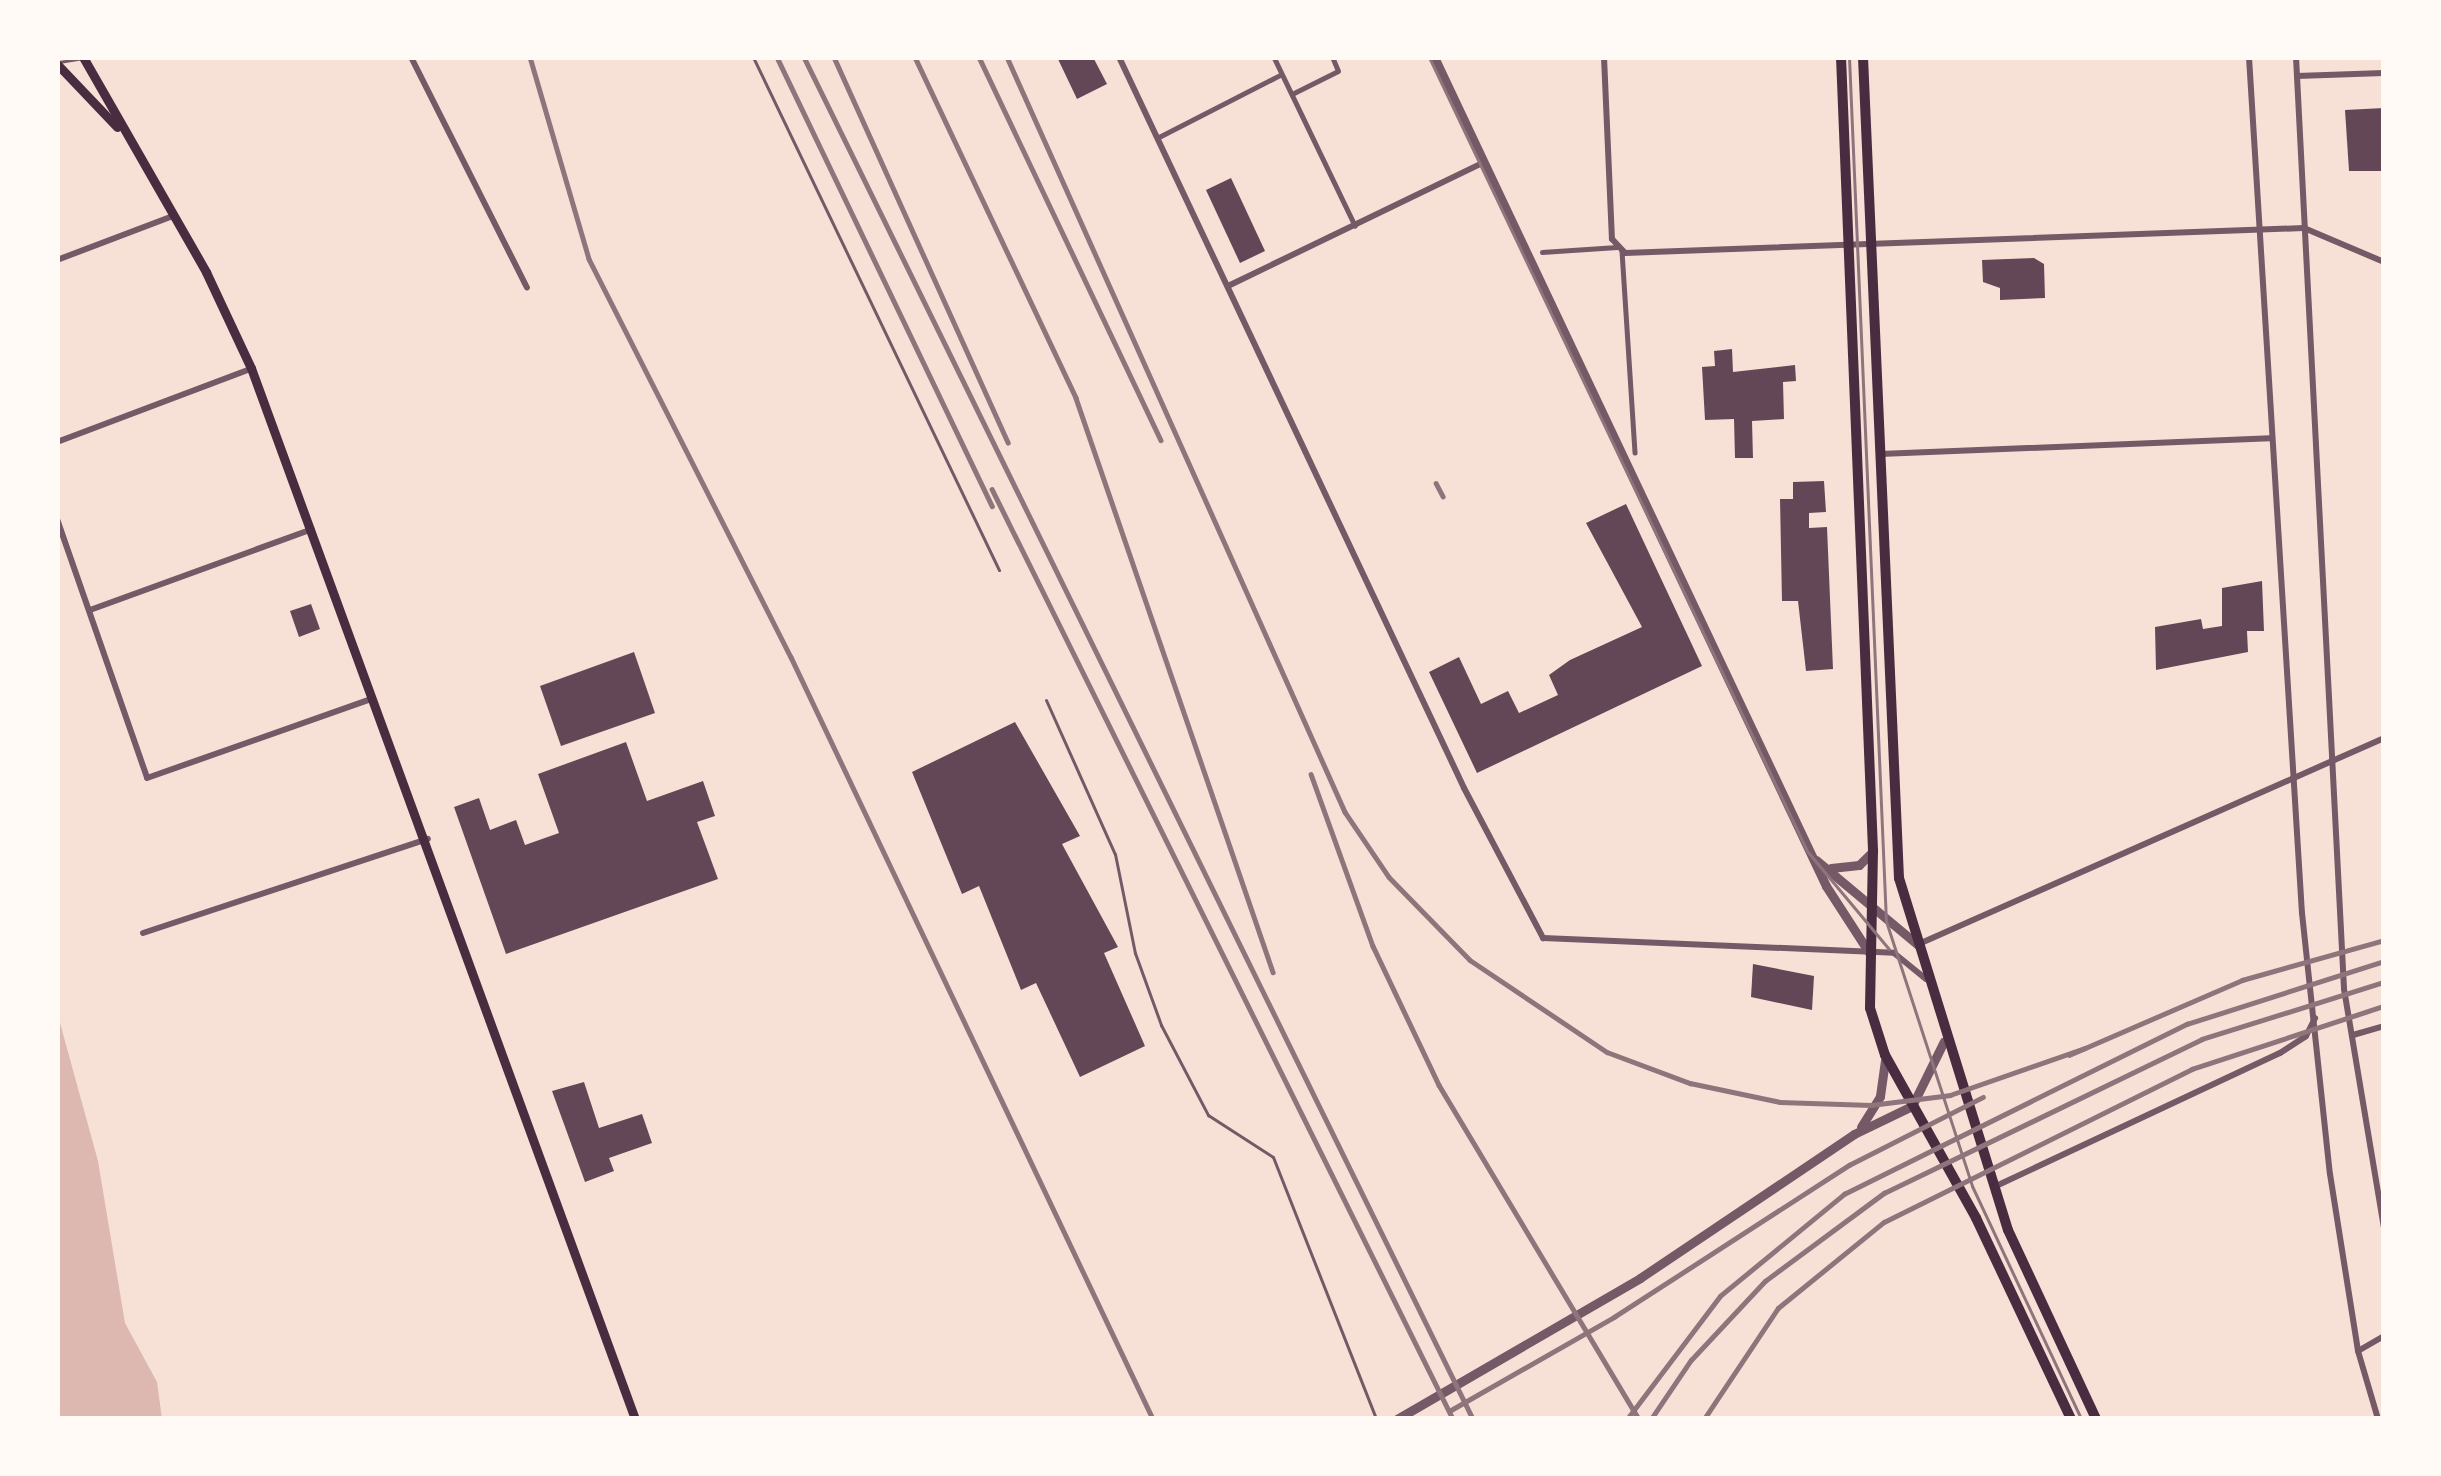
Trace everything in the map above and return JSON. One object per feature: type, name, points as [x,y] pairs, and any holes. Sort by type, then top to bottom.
[{"type":"main road","points":[[84,57],[121,131],[173,215],[251,368],[428,839],[635,1419]]},
{"type":"main road","points":[[1841,57],[1873,851],[1870,1008],[1885,1054],[1976,1218],[2072,1419]]},
{"type":"main road","points":[[1863,57],[1897,866],[1944,1041],[1994,1187],[2096,1419]]},
{"type":"main road","points":[[57,63],[62,74],[121,131]]},
{"type":"street","points":[[411,57],[527,288]]},
{"type":"street","points":[[1119,57],[1464,788],[1544,938],[1901,954],[1926,979]]},
{"type":"street","points":[[1274,57],[1354,225]]},
{"type":"street","points":[[1292,94],[1338,71],[1332,57]]},
{"type":"street","points":[[1434,57],[1816,860],[1870,953]]},
{"type":"street","points":[[1604,57],[1636,453]]},
{"type":"street","points":[[2249,57],[2292,781],[2358,1351],[2378,1419]]},
{"type":"street","points":[[2296,57],[2344,989],[2384,1226]]},
{"type":"street","points":[[2297,76],[2384,73]]},
{"type":"street","points":[[1157,138],[1282,74]]},
{"type":"street","points":[[1227,286],[1484,162]]},
{"type":"street","points":[[57,260],[173,215]]},
{"type":"street","points":[[1542,252],[2304,228],[2384,262]]},
{"type":"street","points":[[57,442],[251,368]]},
{"type":"street","points":[[1880,454],[2270,438]]},
{"type":"street","points":[[57,519],[147,778],[375,697]]},
{"type":"street","points":[[90,610],[312,529]]},
{"type":"street","points":[[1816,860],[1918,945],[2384,738]]},
{"type":"street","points":[[143,933],[428,839]]},
{"type":"street","points":[[1830,868],[1859,865],[1873,851]]},
{"type":"street","points":[[1994,1187],[2280,1053],[2306,1036],[2316,1015]]},
{"type":"street","points":[[2353,1035],[2384,1026]]},
{"type":"street","points":[[1402,1416],[1600,1302],[1854,1134],[1912,1106],[1944,1041]]},
{"type":"street","points":[[1854,1134],[1880,1096],[1885,1054]]},
{"type":"street","points":[[2358,1351],[2384,1336]]},
{"type":"lane","points":[[57,63],[84,57]]},
{"type":"lane","points":[[753,57],[999,570]]},
{"type":"lane","points":[[1046,700],[1115,854],[1135,953],[1198,1102],[1267,1148],[1376,1419]]},
{"type":"shaded area","points":[[57,1012],[98,1161],[125,1323],[157,1382],[162,1419],[57,1419]]},
{"type":"building","points":[[1057,57],[1093,57],[1107,84],[1077,99]]},
{"type":"building","points":[[2384,108],[2384,171],[2349,171],[2345,110]]},
{"type":"building","points":[[1231,178],[1265,251],[1240,263],[1206,190]]},
{"type":"building","points":[[2034,258],[2044,264],[2045,298],[2000,300],[2000,288],[1983,282],[1982,260]]},
{"type":"building","points":[[1732,349],[1733,372],[1795,365],[1796,381],[1783,382],[1784,419],[1752,421],[1753,458],[1735,458],[1734,419],[1705,420],[1702,367],[1715,366],[1714,351]]},
{"type":"building","points":[[1824,481],[1826,512],[1809,513],[1809,528],[1827,527],[1833,669],[1806,671],[1798,601],[1782,601],[1780,499],[1793,499],[1793,482]]},
{"type":"building","points":[[1626,504],[1702,666],[1477,773],[1429,672],[1459,657],[1481,704],[1508,691],[1519,713],[1558,695],[1549,675],[1570,660],[1642,627],[1586,523]]},
{"type":"building","points":[[2262,581],[2264,631],[2247,631],[2248,652],[2156,670],[2155,627],[2201,619],[2203,629],[2222,626],[2222,588]]},
{"type":"building","points":[[311,604],[320,629],[299,637],[290,611]]},
{"type":"building","points":[[634,652],[655,713],[561,746],[540,686]]},
{"type":"building","points":[[1015,722],[1080,836],[1062,844],[1118,947],[1104,953],[1145,1046],[1080,1077],[1036,983],[1021,990],[979,886],[962,894],[912,772]]},
{"type":"building","points":[[626,742],[647,801],[703,781],[715,816],[697,822],[718,879],[506,954],[454,807],[479,798],[490,830],[516,820],[525,845],[559,833],[538,774]]},
{"type":"building","points":[[1753,964],[1814,976],[1812,1010],[1751,997]]},
{"type":"building","points":[[584,1082],[599,1128],[642,1114],[652,1143],[609,1158],[614,1171],[585,1182],[552,1091]]},
{"type":"tram line","points":[[1429,57],[1807,851],[1889,949]]},
{"type":"tram line","points":[[1849,57],[1886,921],[1972,1186],[2081,1419]]},
{"type":"railway","points":[[530,57],[589,259],[791,657],[1153,1419]]},
{"type":"railway","points":[[777,57],[992,506]]},
{"type":"railway","points":[[804,57],[1473,1419]]},
{"type":"railway","points":[[834,57],[1008,443]]},
{"type":"railway","points":[[915,57],[1076,398],[1273,972]]},
{"type":"railway","points":[[979,57],[1161,440]]},
{"type":"railway","points":[[1007,57],[1345,812],[1389,877],[1470,960],[1607,1052],[1690,1083],[1780,1102],[1871,1105],[1950,1095],[2085,1048]]},
{"type":"railway","points":[[1436,483],[1443,496]]},
{"type":"railway","points":[[992,489],[1453,1419]]},
{"type":"railway","points":[[1311,774],[1373,946],[1439,1085],[1639,1419]]},
{"type":"railway","points":[[2069,1055],[2242,980],[2384,940]]},
{"type":"railway","points":[[1627,1419],[1720,1296],[1844,1194],[2187,1024],[2384,961]]},
{"type":"railway","points":[[1651,1419],[1691,1360],[1765,1281],[1884,1193],[2202,1039],[2384,982]]},
{"type":"railway","points":[[1704,1419],[1778,1308],[1884,1222],[2192,1069],[2384,1006]]},
{"type":"railway","points":[[1451,1410],[1614,1317],[1849,1165],[1983,1097]]}]
